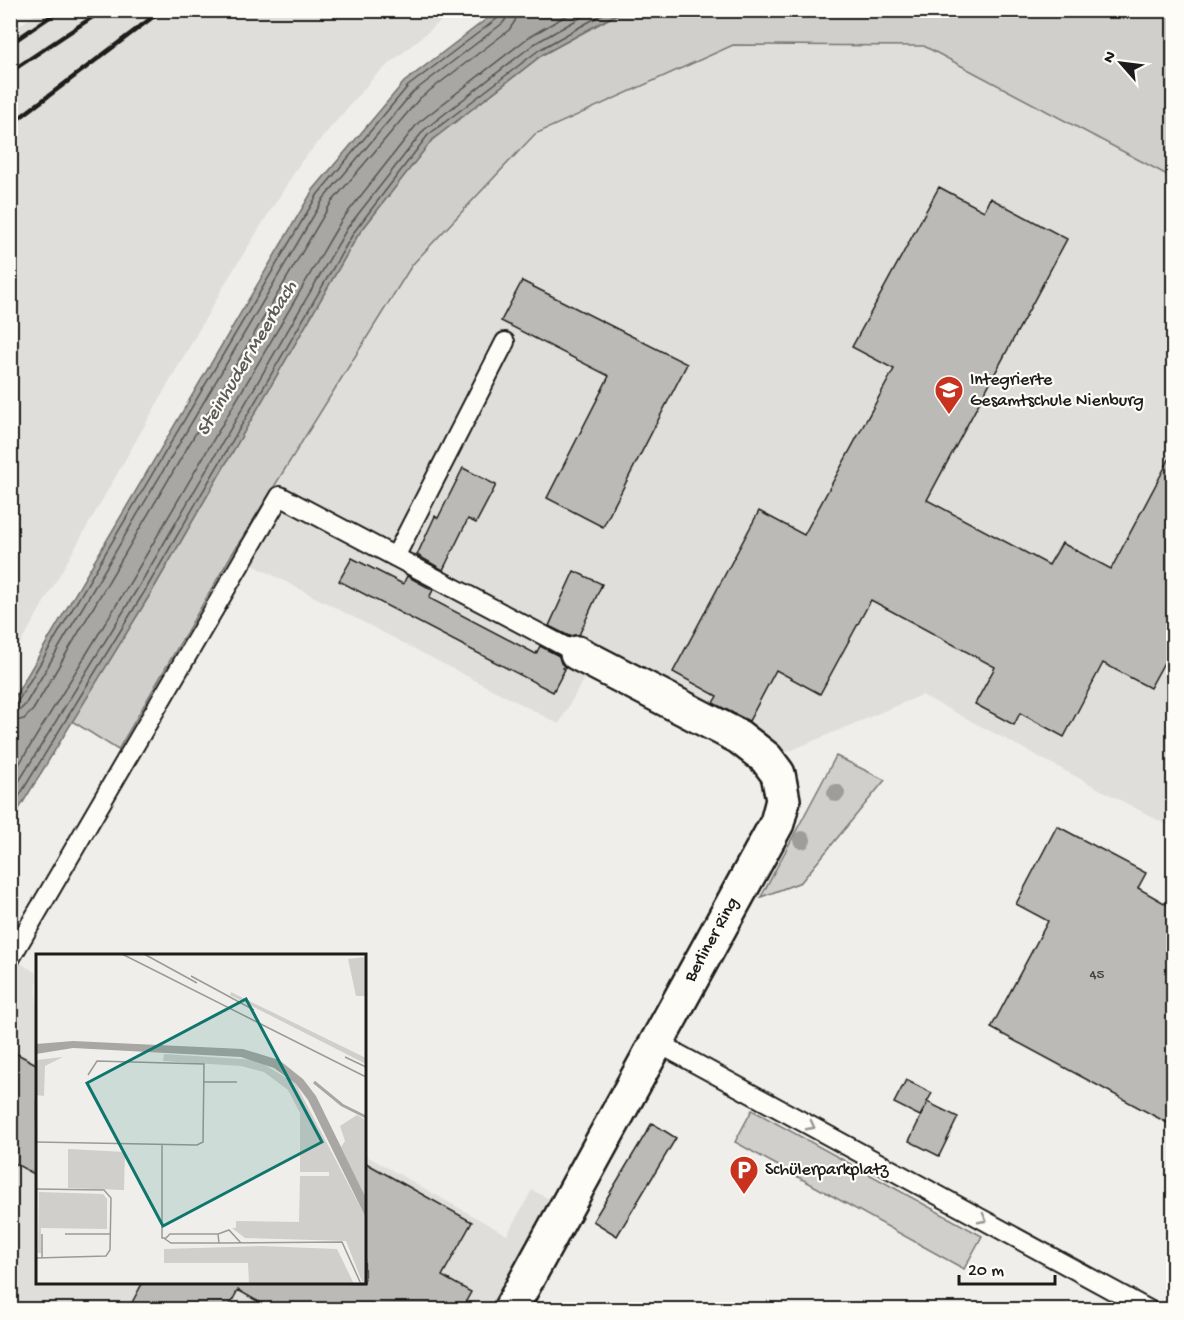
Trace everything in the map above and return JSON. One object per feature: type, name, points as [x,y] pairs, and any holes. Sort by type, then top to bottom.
[{"type":"street","name":"Berliner Ring","points":[[510,1310],[777,823],[783,800],[778,774],[766,758],[739,737],[577,653]]},
{"type":"lane","points":[[395,557],[505,342]]},
{"type":"lane","points":[[10,959],[280,496],[577,653]]},
{"type":"lane","points":[[656,1042],[1149,1310]]},
{"type":"shaded area","points":[[42,10],[453,11],[375,76],[301,162],[229,277],[11,659],[10,32]]},
{"type":"shaded area","points":[[623,11],[1173,11],[1173,178],[924,46],[733,45],[535,134],[412,265],[232,554],[118,750],[72,721],[151,593],[358,235],[432,140],[542,55]]},
{"type":"shaded area","points":[[733,45],[924,46],[1173,178],[1173,828],[922,695],[785,753],[598,653],[559,724],[232,554],[412,265],[535,134]]},
{"type":"shaded area","points":[[836,756],[885,780],[801,882],[761,897]]},
{"type":"shaded area","points":[[10,957],[36,972],[36,1284],[366,1284],[366,1156],[507,1235],[532,1190],[555,1202],[509,1309],[11,1309]]},
{"type":"shaded area","points":[[752,1110],[982,1236],[964,1269],[735,1142]]},
{"type":"water","name":"Steinhuder Meerbach","points":[[497,11],[622,11],[542,55],[432,140],[358,235],[151,593],[11,822],[11,703],[313,190],[404,82]]},
{"type":"building","points":[[939,187],[984,211],[990,198],[1067,239],[927,500],[1049,565],[1062,543],[1111,569],[1173,452],[1173,646],[1150,688],[1103,663],[1064,737],[1020,713],[1014,725],[975,704],[995,667],[871,600],[820,694],[776,670],[749,721],[713,703],[717,696],[673,672],[759,511],[804,535],[894,369],[852,347]]},
{"type":"building","points":[[522,281],[687,364],[603,527],[547,498],[609,376],[501,321]]},
{"type":"building","points":[[463,468],[496,485],[476,523],[468,519],[443,570],[417,555],[435,516],[438,518]]},
{"type":"building","points":[[352,558],[403,584],[407,576],[433,590],[429,598],[536,654],[540,646],[559,656],[565,669],[553,692],[339,581]]},
{"type":"building","points":[[574,571],[602,584],[579,635],[569,636],[549,626]]},
{"type":"building","points":[[1057,826],[1146,873],[1138,888],[1173,908],[1173,1126],[991,1028],[1048,921],[1016,904]]},
{"type":"building","points":[[10,1050],[36,1064],[36,1175],[10,1161]]},
{"type":"building","points":[[906,1080],[932,1093],[927,1102],[958,1117],[939,1156],[909,1141],[927,1104],[920,1116],[894,1103]]},
{"type":"building","points":[[652,1123],[676,1138],[617,1236],[593,1221]]},
{"type":"building","points":[[366,1163],[472,1222],[442,1276],[471,1292],[461,1310],[273,1310],[238,1290],[227,1310],[128,1310],[142,1284],[366,1284]]},
{"type":"railway","points":[[10,44],[60,10]]},
{"type":"railway","points":[[10,72],[103,10]]},
{"type":"railway","points":[[10,125],[162,10]]},
{"type":"place","name":"Integrierte Gesamtschule Nienburg","points":[[949,416]]},
{"type":"place","name":"Schülerparkplatz","points":[[744,1196]]}]
